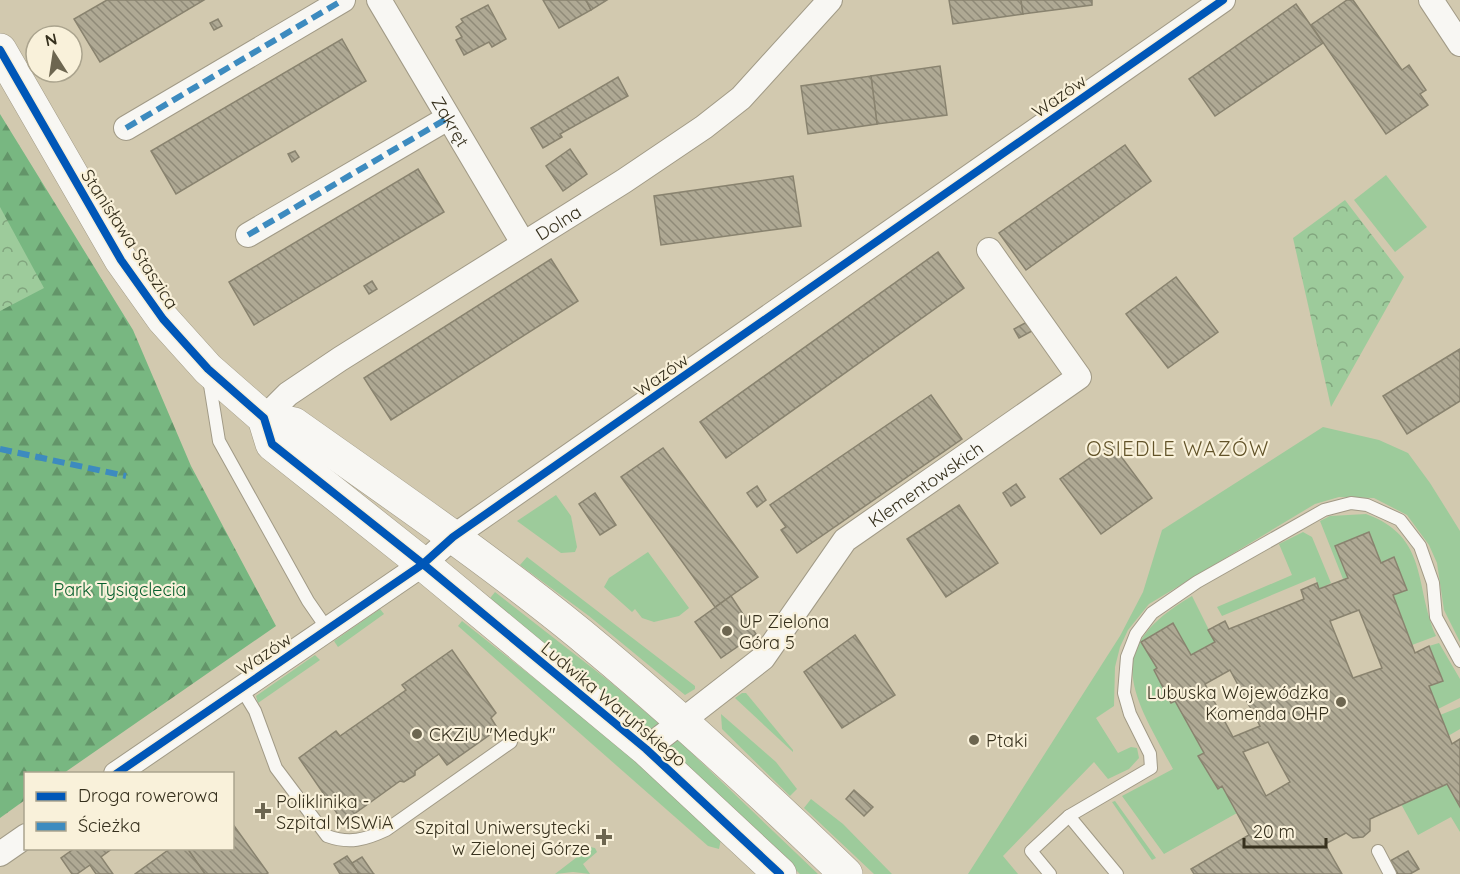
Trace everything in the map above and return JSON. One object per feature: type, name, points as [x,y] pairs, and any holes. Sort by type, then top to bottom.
[{"type":"street","points":[[126,128],[343,0]]},
{"type":"street","name":"Zakręt","points":[[379,0],[523,243]]},
{"type":"street","name":"Dolna","points":[[264,418],[288,394],[340,359],[624,181],[704,127],[741,98],[830,0]]},
{"type":"street","name":"Wazów","points":[[119,772],[423,564],[453,537],[1223,0]]},
{"type":"street","points":[[1431,0],[1460,44]]},
{"type":"street","name":"Stanisława Staszica","points":[[0,50],[121,260],[163,319],[208,369],[264,418],[273,444],[423,564]]},
{"type":"street","points":[[248,235],[448,118]]},
{"type":"street","name":"Klementowskich","points":[[683,721],[763,658],[845,540],[1079,377],[989,250]]},
{"type":"street","name":"Stanisława Staszica","points":[[264,418],[294,424],[453,537]]},
{"type":"street","name":"Ludwika Waryńskiego","points":[[453,537],[578,632],[683,721],[846,874]]},
{"type":"street","name":"Ludwika Waryńskiego","points":[[423,564],[646,749],[780,874]]},
{"type":"street","points":[[646,749],[683,721]]},
{"type":"street","points":[[0,854],[24,837]]},
{"type":"lane","points":[[208,369],[219,441],[308,601],[328,630]]},
{"type":"lane","points":[[1050,874],[1031,851],[1069,816],[1151,768],[1150,754],[1130,714],[1124,693],[1127,657],[1136,634],[1152,613],[1197,582],[1324,510],[1351,503],[1367,505],[1400,520],[1420,546],[1433,583],[1436,617],[1460,661]]},
{"type":"lane","points":[[241,688],[255,711],[276,768],[327,836],[340,841],[369,838],[386,830],[511,742]]},
{"type":"lane","points":[[1069,816],[1117,874]]},
{"type":"lane","points":[[1378,851],[1390,874]]},
{"type":"green space","name":"Park Tysiąclecia","points":[[0,114],[133,330],[191,466],[276,626],[65,772],[24,772],[24,801],[0,818]]},
{"type":"green space","points":[[1386,175],[1427,227],[1395,252],[1354,200]]},
{"type":"green space","points":[[1345,200],[1404,277],[1331,407],[1293,238]]},
{"type":"green space","points":[[0,207],[44,288],[0,311]]},
{"type":"green space","points":[[1323,427],[1379,440],[1408,453],[1430,483],[1460,531],[1460,642],[1444,610],[1437,563],[1429,545],[1407,515],[1374,498],[1339,497],[1315,504],[1149,604],[1128,630],[1120,647],[1115,667],[1114,706],[1096,718],[1118,753],[1131,747],[1137,748],[1139,758],[1129,769],[1108,779],[1094,762],[1003,856],[1018,874],[968,874],[1120,636],[1143,592],[1162,530]]},
{"type":"green space","points":[[556,495],[571,516],[577,547],[575,552],[561,553],[517,521]]},
{"type":"green space","points":[[1366,514],[1386,524],[1410,549],[1436,636],[1412,645],[1393,595],[1407,590],[1394,557],[1381,563],[1369,532],[1335,546],[1348,578],[1343,579],[1320,521],[1330,516]]},
{"type":"green space","points":[[1303,532],[1312,537],[1331,583],[1319,589],[1315,577],[1222,616],[1217,607],[1292,575],[1279,544]]},
{"type":"green space","points":[[648,552],[689,608],[679,616],[654,622],[642,618],[635,609],[632,612],[604,587],[609,578]]},
{"type":"green space","points":[[527,557],[695,686],[695,689],[685,695],[589,616],[520,565]]},
{"type":"green space","points":[[495,592],[609,681],[677,739],[818,874],[800,874],[752,827],[487,602]]},
{"type":"green space","points":[[1192,596],[1215,642],[1191,655],[1173,623],[1142,642],[1157,668],[1154,670],[1171,703],[1175,701],[1204,753],[1218,789],[1222,786],[1237,813],[1164,854],[1122,796],[1173,769],[1137,696],[1133,675],[1135,655],[1144,635],[1163,616]]},
{"type":"green space","points":[[380,609],[384,614],[338,647],[334,641]]},
{"type":"green space","points":[[462,621],[630,754],[721,839],[719,849],[708,846],[458,626]]},
{"type":"green space","points":[[1439,643],[1460,679],[1460,698],[1438,709],[1429,686],[1443,680],[1429,646]]},
{"type":"green space","points":[[315,655],[320,660],[258,703],[256,696]]},
{"type":"green space","points":[[746,693],[793,752],[735,698]]},
{"type":"green space","points":[[1460,707],[1460,729],[1448,736],[1440,715]]},
{"type":"green space","points":[[721,714],[776,762],[797,789],[790,796],[722,729]]},
{"type":"green space","points":[[1447,784],[1460,807],[1460,832],[1451,817],[1418,835],[1401,804]]},
{"type":"green space","points":[[811,799],[843,824],[892,874],[874,874],[804,808]]},
{"type":"green space","points":[[1115,801],[1156,858],[1152,860],[1112,802]]},
{"type":"green space","points":[[590,847],[595,848],[597,852],[583,864],[590,874],[573,872],[555,874]]},
{"type":"building","points":[[107,0],[204,0],[100,62],[84,36],[84,24],[77,24],[74,19]]},
{"type":"building","points":[[543,0],[586,0],[591,10],[559,28]]},
{"type":"building","points":[[586,0],[607,0],[591,10]]},
{"type":"building","points":[[949,0],[1021,0],[1023,14],[953,24]]},
{"type":"building","points":[[1021,0],[1092,0],[1092,5],[1023,14]]},
{"type":"building","points":[[1347,0],[1353,0],[1402,70],[1409,65],[1426,90],[1420,94],[1428,105],[1386,134],[1311,25]]},
{"type":"building","points":[[1296,4],[1323,43],[1215,116],[1189,79]]},
{"type":"building","points":[[488,5],[506,39],[492,47],[489,42],[464,55],[456,40],[462,37],[456,27],[463,22],[461,19]]},
{"type":"building","points":[[218,19],[222,26],[214,30],[210,23]]},
{"type":"building","points":[[342,39],[366,81],[176,194],[151,151]]},
{"type":"building","points":[[940,66],[947,115],[877,124],[871,76]]},
{"type":"building","points":[[871,76],[877,124],[808,134],[801,86]]},
{"type":"building","points":[[618,77],[628,96],[560,134],[562,137],[543,148],[531,128]]},
{"type":"building","points":[[1125,145],[1151,181],[1026,270],[999,233]]},
{"type":"building","points":[[570,149],[587,174],[563,191],[546,166]]},
{"type":"building","points":[[295,151],[299,157],[292,162],[288,154]]},
{"type":"building","points":[[418,169],[444,212],[254,325],[229,282]]},
{"type":"building","points":[[793,176],[801,226],[661,245],[654,196]]},
{"type":"building","points":[[938,252],[964,288],[726,458],[700,422]]},
{"type":"building","points":[[551,259],[578,301],[391,420],[364,378]]},
{"type":"building","points":[[1176,277],[1218,332],[1168,368],[1126,314]]},
{"type":"building","points":[[372,281],[377,289],[369,294],[364,286]]},
{"type":"building","points":[[1027,322],[1032,331],[1019,338],[1014,329]]},
{"type":"building","points":[[1460,349],[1460,401],[1407,434],[1383,396]]},
{"type":"building","points":[[931,395],[962,439],[797,553],[781,530],[786,527],[770,505]]},
{"type":"building","points":[[1111,443],[1152,498],[1101,534],[1060,479]]},
{"type":"building","points":[[663,448],[758,577],[715,607],[621,477]]},
{"type":"building","points":[[1016,484],[1025,497],[1011,506],[1003,493]]},
{"type":"building","points":[[757,486],[766,500],[757,507],[747,493]]},
{"type":"building","points":[[595,493],[616,525],[600,535],[579,504]]},
{"type":"building","points":[[959,505],[998,563],[946,597],[907,539]]},
{"type":"building","name":"Lubuska Wojewódzka Komenda OHP","points":[[1369,532],[1381,563],[1394,557],[1407,590],[1393,595],[1415,653],[1429,646],[1443,681],[1429,686],[1452,744],[1460,739],[1460,807],[1447,784],[1370,819],[1370,831],[1363,837],[1353,838],[1346,833],[1325,844],[1342,874],[1194,874],[1191,869],[1249,835],[1222,786],[1218,789],[1198,756],[1204,753],[1175,701],[1171,703],[1154,670],[1157,668],[1141,642],[1173,623],[1191,655],[1215,642],[1208,630],[1225,621],[1229,629],[1304,599],[1301,590],[1317,583],[1319,589],[1348,578],[1335,546]],"holes":[[[1359,610],[1382,668],[1353,678],[1330,621]],[[1230,670],[1260,726],[1233,737],[1205,684]],[[1268,742],[1290,782],[1266,796],[1243,752]]]},
{"type":"building","points":[[731,596],[756,634],[721,658],[695,622]]},
{"type":"building","points":[[855,635],[895,695],[842,728],[804,672]]},
{"type":"building","name":"CKZiU \"Medyk\"","points":[[452,650],[496,713],[491,718],[498,729],[447,765],[439,754],[415,771],[415,775],[404,782],[400,781],[343,822],[299,758],[336,731],[340,736],[406,690],[402,685]]},
{"type":"building","points":[[854,790],[873,807],[864,816],[846,799]]},
{"type":"building","points":[[234,826],[268,873],[266,874],[205,874],[188,850],[234,850]]},
{"type":"building","points":[[72,850],[110,850],[101,857],[113,874],[96,874],[90,865],[77,874],[72,874],[61,858]]},
{"type":"building","points":[[168,850],[188,850],[205,874],[135,874]]},
{"type":"building","points":[[1408,851],[1419,869],[1410,874],[1398,874],[1390,861]]},
{"type":"building","points":[[347,856],[359,874],[340,874],[334,864]]},
{"type":"building","points":[[362,857],[374,874],[359,874],[352,863]]},
{"type":"marked path","points":[[126,128],[343,0]]},
{"type":"marked path","points":[[248,235],[448,118]]},
{"type":"marked path","points":[[0,449],[126,476]]},
{"type":"cycle path","points":[[119,772],[423,564],[453,537],[1223,0]]},
{"type":"cycle path","points":[[0,50],[121,260],[163,319],[208,369],[264,418],[272,444],[423,564],[646,749],[780,874]]},
{"type":"place","name":"UP Zielona Góra 5","points":[[727,631]]},
{"type":"place","name":"Lubuska Wojewódzka Komenda OHP","points":[[1341,702]]},
{"type":"place","name":"CKZiU \"Medyk\"","points":[[417,734]]},
{"type":"place","name":"Ptaki","points":[[974,740]]},
{"type":"place","name":"Poliklinika - Szpital MSWiA","points":[[263,811]]},
{"type":"place","name":"Szpital Uniwersytecki w Zielonej Górze","points":[[604,837]]},
{"type":"district","name":"OSIEDLE WAZÓW","points":[[1178,448]]}]
